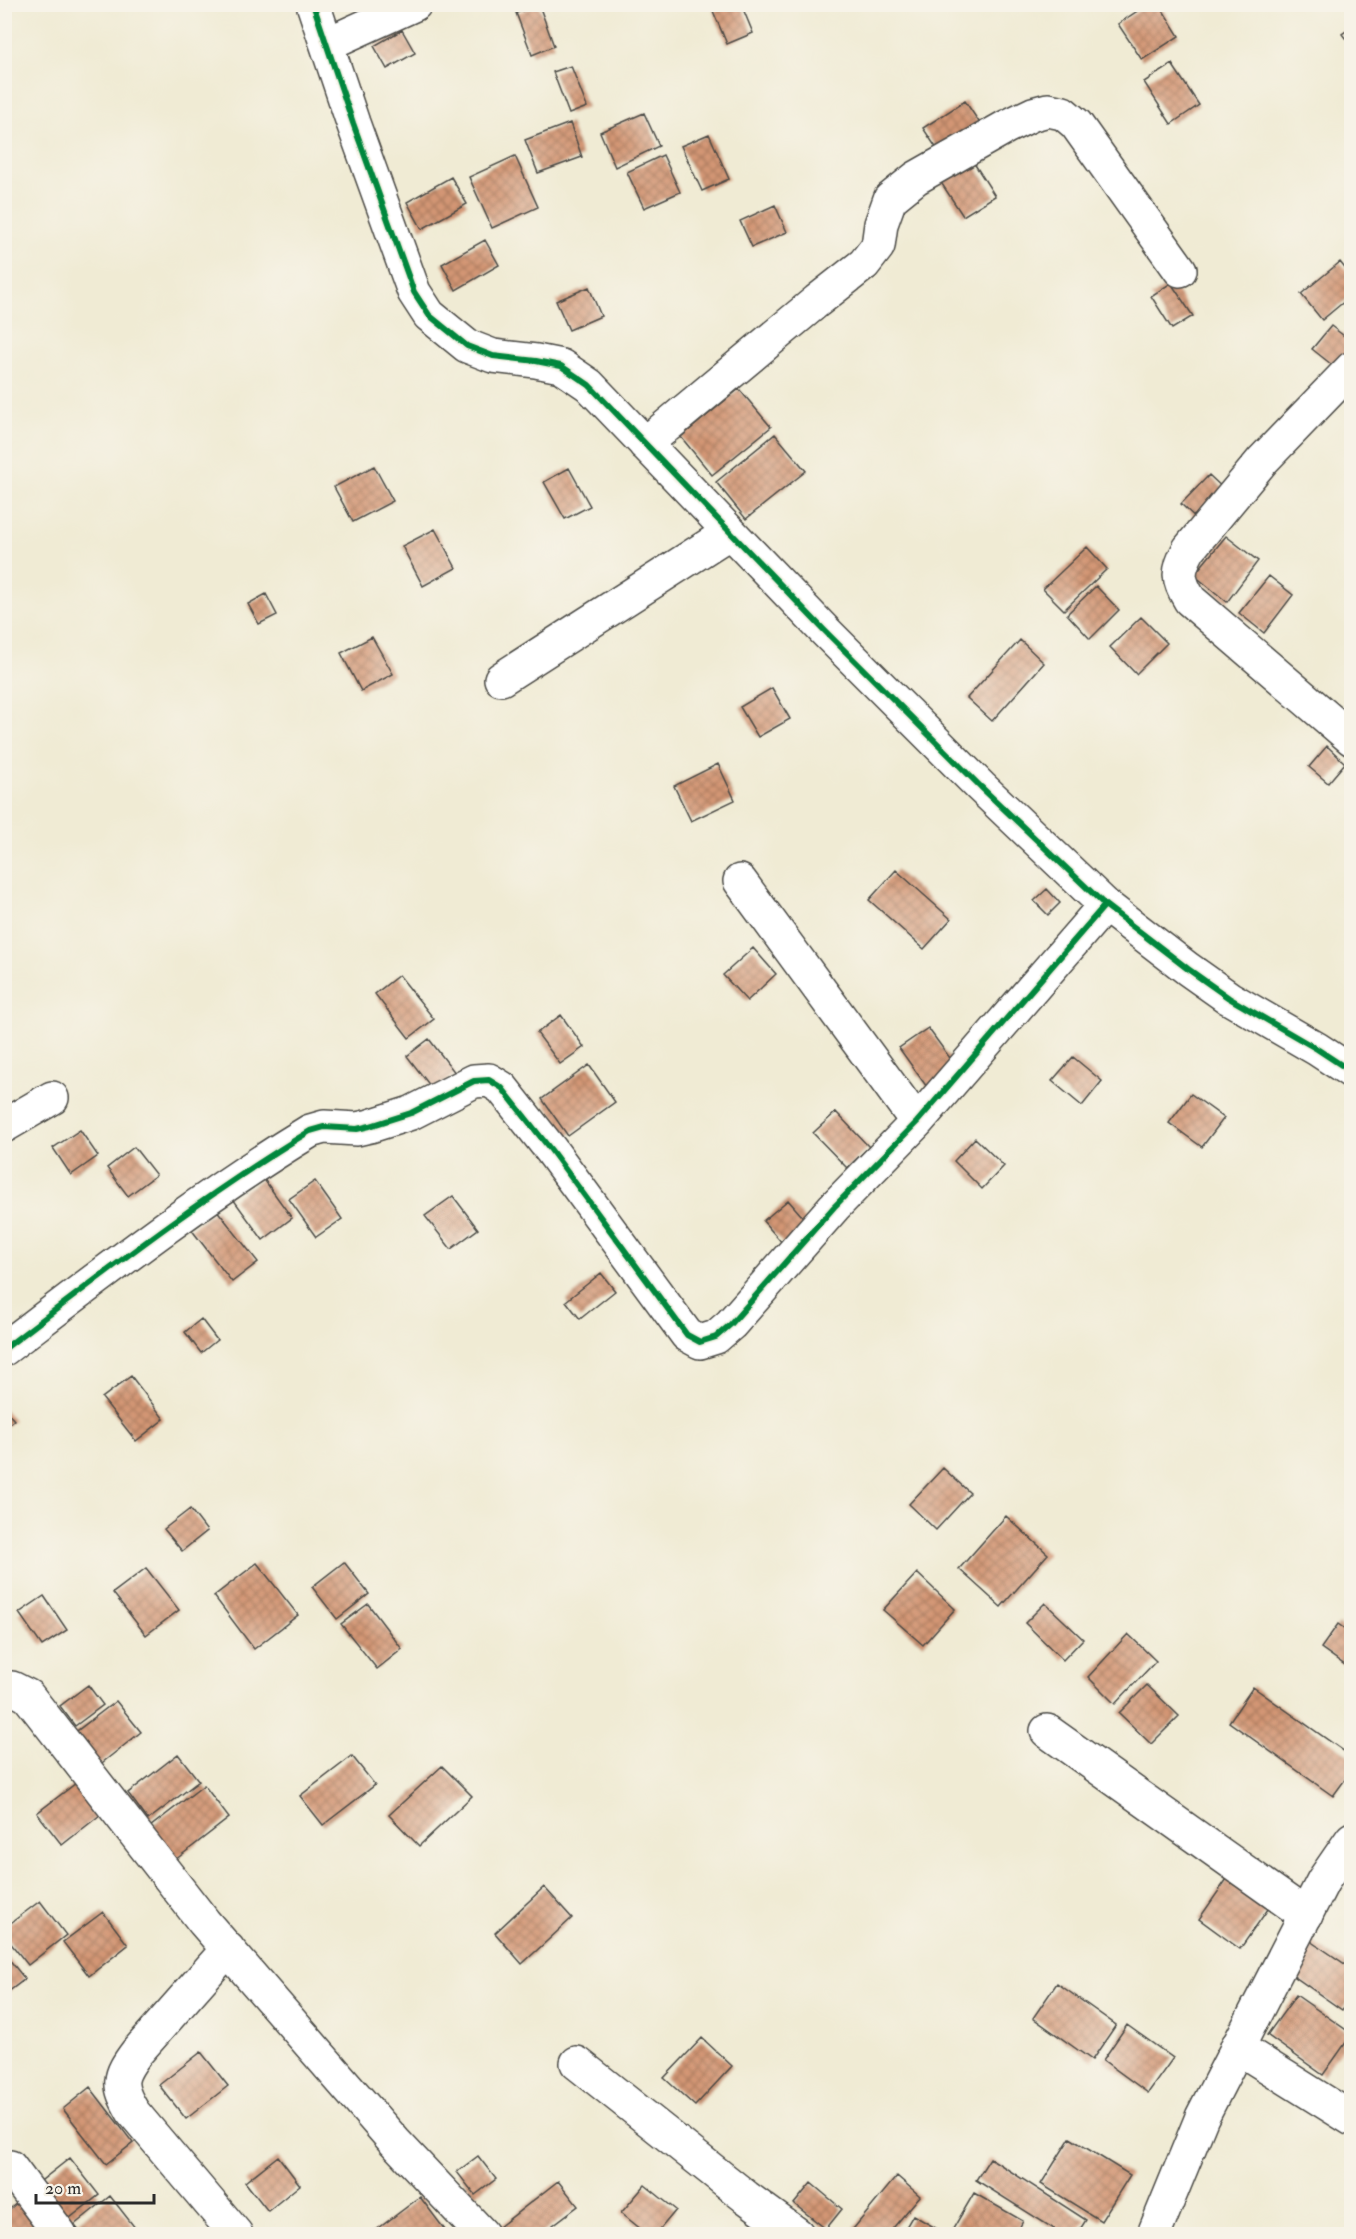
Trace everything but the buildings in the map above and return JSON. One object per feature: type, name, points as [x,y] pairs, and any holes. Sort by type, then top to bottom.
[{"type":"street","points":[[313,4],[414,292],[429,315],[467,346],[493,356],[561,366],[589,385],[825,631],[981,787],[1105,905],[1229,998],[1352,1072]]},
{"type":"street","points":[[327,44],[415,4]]},
{"type":"street","points":[[645,444],[864,264],[878,246],[881,224],[890,200],[916,178],[1034,114],[1048,110],[1063,113],[1076,124],[1180,270]]},
{"type":"street","points":[[1350,735],[1190,600],[1180,584],[1180,565],[1189,549],[1262,461],[1352,368]]},
{"type":"street","points":[[501,679],[730,532]]},
{"type":"street","points":[[740,881],[917,1122]]},
{"type":"street","points":[[4,1349],[145,1242],[236,1178],[310,1131],[324,1127],[357,1129],[370,1126],[411,1113],[474,1081],[489,1080],[502,1088],[551,1150],[687,1335],[700,1342],[716,1337],[731,1324],[834,1207],[917,1122],[1105,905]]},
{"type":"street","points":[[4,1126],[52,1098]]},
{"type":"street","points":[[4,1688],[12,1688],[28,1696],[183,1895],[228,1949],[395,2142],[482,2235]]},
{"type":"street","points":[[1047,1731],[1306,1915]]},
{"type":"street","points":[[1154,2235],[1202,2117],[1323,1881],[1352,1839]]},
{"type":"street","points":[[228,1949],[137,2052],[124,2069],[122,2082],[124,2096],[133,2112],[236,2235]]},
{"type":"street","points":[[1238,2047],[1352,2119]]},
{"type":"street","points":[[577,2062],[797,2235]]},
{"type":"street","points":[[10,2167],[60,2235]]},
{"type":"cycle path","points":[[313,4],[414,292],[429,315],[467,346],[493,356],[561,366],[589,385],[825,631],[981,787],[1105,905],[1229,998],[1352,1072]]},
{"type":"cycle path","points":[[4,1349],[193,1209],[310,1131],[324,1127],[357,1129],[370,1126],[411,1113],[474,1081],[489,1080],[502,1088],[551,1150],[687,1335],[700,1342],[716,1337],[731,1324],[834,1207],[917,1122],[1105,905]]}]
